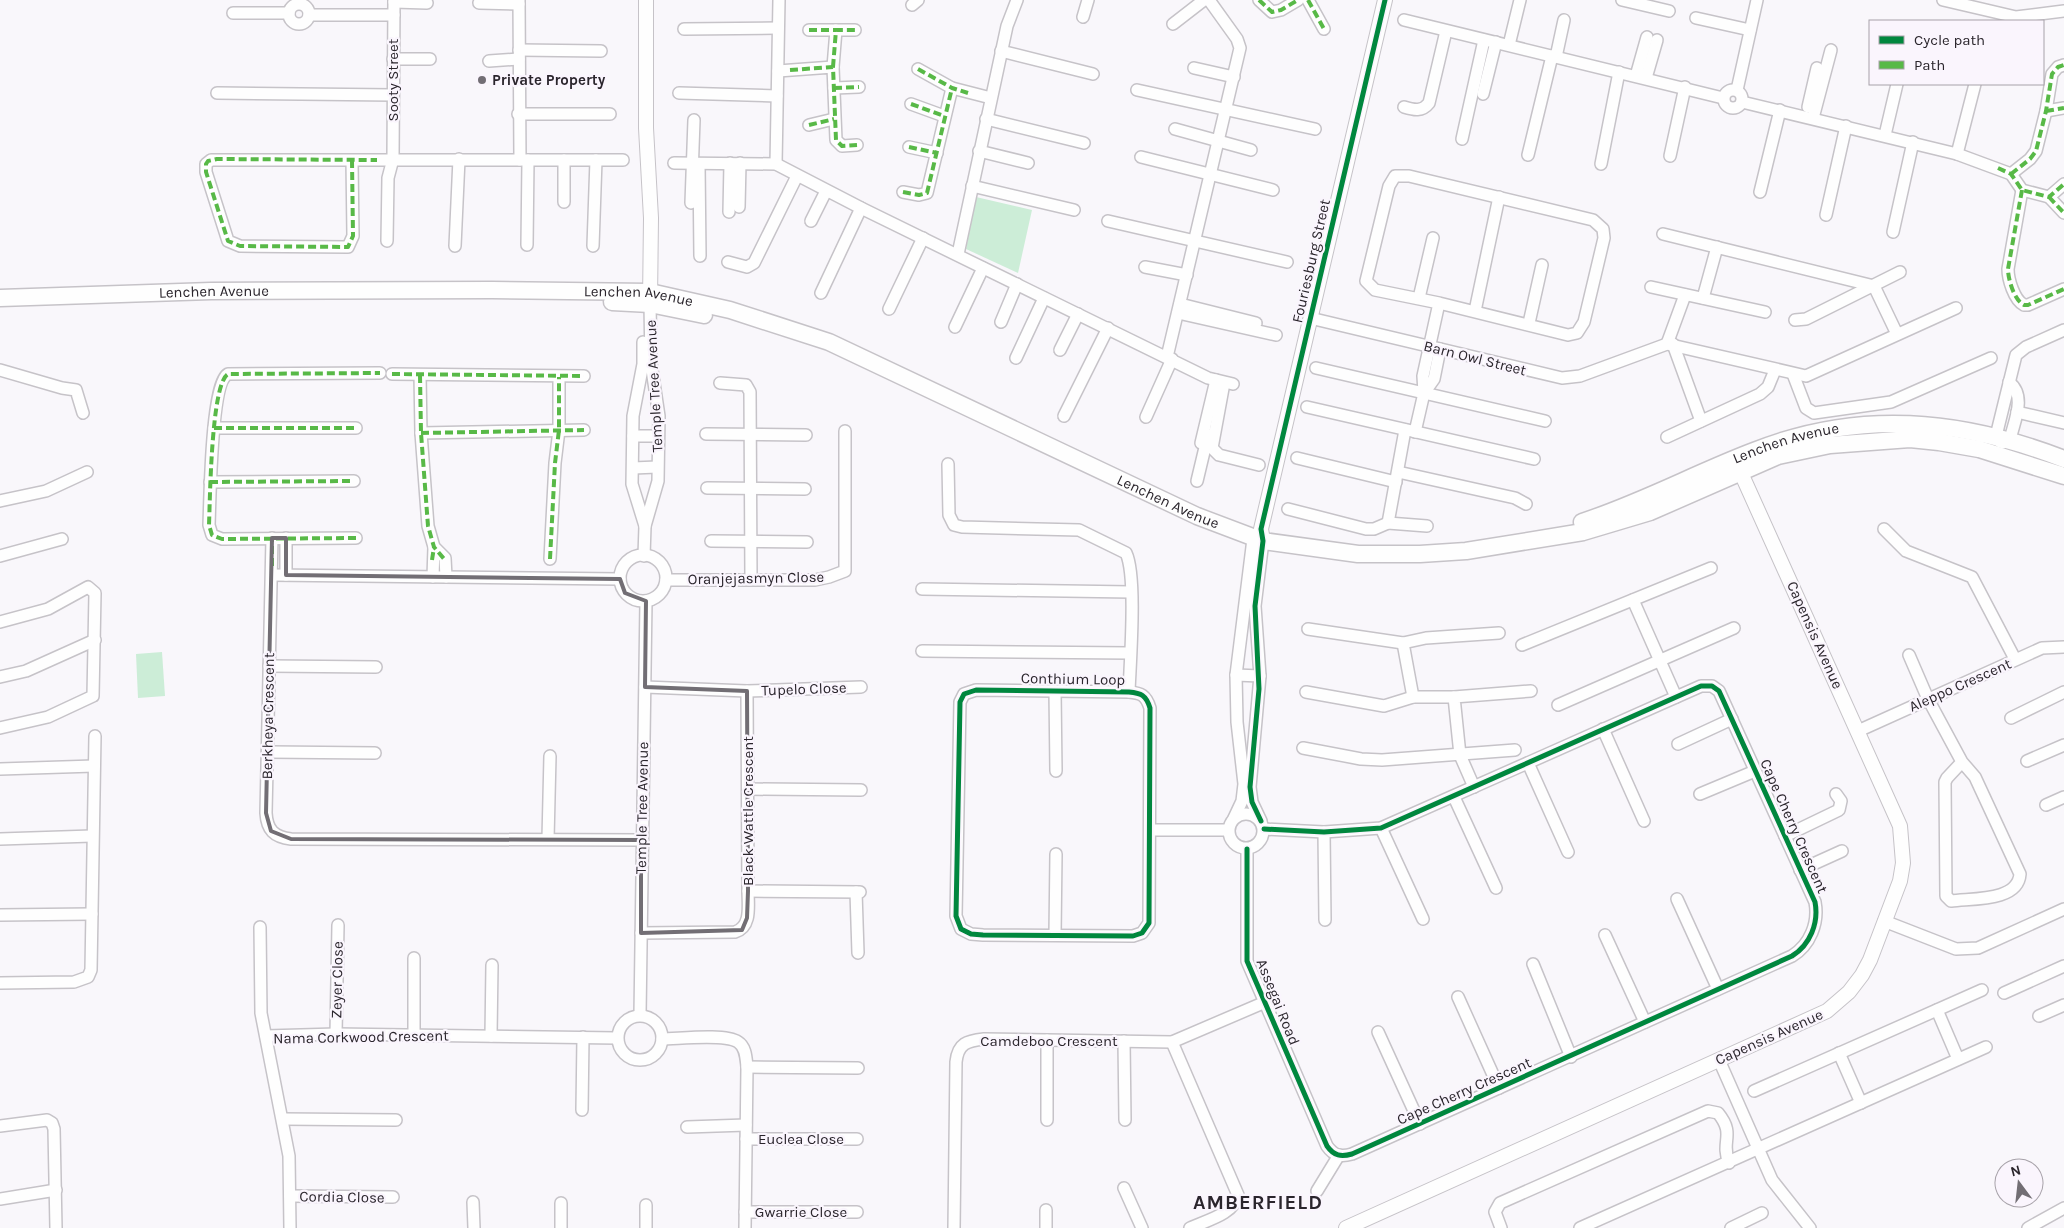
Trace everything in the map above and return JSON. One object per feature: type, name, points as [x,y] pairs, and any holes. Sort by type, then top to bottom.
[{"type":"main road","name":"Lenchen Avenue","points":[[0,298],[211,291],[443,290],[646,297],[773,322],[829,342],[1197,516],[1259,536],[1358,554],[1396,555],[1466,551],[1518,543],[1737,466],[1830,445],[1910,439],[1979,449],[2022,461],[2064,476]]},
{"type":"main road","name":"Lenchen Avenue","points":[[1737,466],[1755,450],[1804,435],[1863,426],[1926,424],[1973,430],[2064,460]]},
{"type":"street","points":[[646,0],[646,128],[652,218],[646,297]]},
{"type":"street","points":[[776,164],[779,0]]},
{"type":"street","points":[[958,254],[1007,26],[1017,0]]},
{"type":"street","points":[[1083,17],[1088,0]]},
{"type":"street","points":[[1173,24],[1204,0]]},
{"type":"street","points":[[1146,417],[1170,358],[1180,305],[1240,45],[1209,0]]},
{"type":"street","points":[[1259,0],[1269,11],[1274,12],[1298,0]]},
{"type":"street","points":[[1308,0],[1324,29]]},
{"type":"street","name":"Fouriesburg Street","points":[[1259,536],[1386,0]]},
{"type":"street","points":[[1509,45],[1520,0]]},
{"type":"street","points":[[1622,0],[1669,11]]},
{"type":"street","points":[[1737,90],[1757,0]]},
{"type":"street","points":[[1943,0],[2016,17],[2064,11]]},
{"type":"street","points":[[394,1],[428,4]]},
{"type":"street","name":"Sooty Street","points":[[387,240],[388,178],[393,159],[394,1]]},
{"type":"street","points":[[479,3],[519,2],[518,114],[524,160],[527,245]]},
{"type":"street","points":[[234,13],[289,14],[293,23],[300,24],[306,21],[309,15],[394,15]]},
{"type":"street","points":[[1696,18],[1750,30]]},
{"type":"street","points":[[1404,20],[1686,87],[1723,98]]},
{"type":"street","points":[[1528,155],[1564,20]]},
{"type":"street","points":[[684,29],[778,28]]},
{"type":"street","points":[[809,30],[855,30]]},
{"type":"street","points":[[836,30],[833,67],[835,138],[844,147],[856,145]]},
{"type":"street","points":[[1404,107],[1419,110],[1430,103],[1446,31]]},
{"type":"street","points":[[1641,77],[1652,38]]},
{"type":"street","points":[[1483,94],[1490,41]]},
{"type":"street","points":[[1462,139],[1490,41]]},
{"type":"street","points":[[1810,117],[1831,50]]},
{"type":"street","points":[[489,61],[519,55],[601,51]]},
{"type":"street","points":[[1001,52],[1093,74]]},
{"type":"street","points":[[393,59],[430,59]]},
{"type":"street","points":[[2011,174],[2033,156],[2046,111],[2052,74],[2058,67],[2064,65]]},
{"type":"street","points":[[778,71],[833,67]]},
{"type":"street","points":[[1194,68],[1234,77]]},
{"type":"street","points":[[1810,117],[1818,68]]},
{"type":"street","points":[[918,69],[952,88],[991,98]]},
{"type":"street","points":[[1601,164],[1619,72]]},
{"type":"street","points":[[1886,136],[1897,85]]},
{"type":"street","points":[[1957,154],[1975,85]]},
{"type":"street","points":[[834,88],[859,87]]},
{"type":"street","points":[[1670,156],[1686,87]]},
{"type":"street","points":[[903,192],[919,196],[926,193],[952,88]]},
{"type":"street","points":[[1137,90],[1315,129]]},
{"type":"street","points":[[1728,90],[1737,90],[1742,95],[1742,102],[1737,107],[1730,108],[1725,104],[1723,98],[1728,90]]},
{"type":"street","points":[[216,93],[393,95]]},
{"type":"street","points":[[679,93],[777,96]]},
{"type":"street","points":[[1742,102],[1913,142],[1998,168],[2011,174],[2022,190],[2049,197],[2064,213]]},
{"type":"street","points":[[911,104],[944,116]]},
{"type":"street","points":[[2046,111],[2064,108]]},
{"type":"street","points":[[1760,192],[1780,110]]},
{"type":"street","points":[[518,114],[610,114]]},
{"type":"street","points":[[987,117],[1034,124]]},
{"type":"street","points":[[987,117],[1084,143]]},
{"type":"street","points":[[809,126],[834,119]]},
{"type":"street","points":[[694,120],[700,256]]},
{"type":"street","points":[[1826,215],[1846,126]]},
{"type":"street","points":[[1174,129],[1251,150]]},
{"type":"street","points":[[1892,232],[1913,142]]},
{"type":"street","points":[[909,147],[936,153]]},
{"type":"street","points":[[979,151],[1028,163]]},
{"type":"street","points":[[1141,157],[1272,190]]},
{"type":"street","points":[[352,160],[353,236],[349,246],[343,248],[240,246],[228,241],[206,172],[208,161],[393,159],[623,160]]},
{"type":"street","points":[[455,246],[459,159]]},
{"type":"street","points":[[564,160],[564,202]]},
{"type":"street","points":[[593,246],[596,160]]},
{"type":"street","points":[[674,163],[776,164],[826,191],[958,254],[980,267],[1223,382]]},
{"type":"street","points":[[691,203],[695,163]]},
{"type":"street","points":[[734,210],[735,163]]},
{"type":"street","points":[[1398,175],[1593,220],[1604,232],[1586,313],[1580,330],[1574,334],[1568,335],[1529,323],[1419,298],[1375,290],[1366,281],[1392,178],[1398,175]]},
{"type":"street","points":[[770,242],[799,177]]},
{"type":"street","points":[[728,262],[747,267],[754,263],[799,177]]},
{"type":"street","points":[[2049,197],[2064,184]]},
{"type":"street","points":[[972,186],[1074,210]]},
{"type":"street","points":[[2022,190],[2008,269],[2009,279],[2018,300],[2024,305],[2064,289]]},
{"type":"street","points":[[811,221],[826,191]]},
{"type":"street","points":[[1475,311],[1500,197]]},
{"type":"street","points":[[820,288],[859,207]]},
{"type":"street","points":[[1108,221],[1287,262]]},
{"type":"street","points":[[1663,234],[1874,286],[1898,334]]},
{"type":"street","points":[[889,309],[923,238]]},
{"type":"street","points":[[1419,298],[1433,238]]},
{"type":"street","points":[[1703,298],[1718,247]]},
{"type":"street","points":[[1529,323],[1542,265]]},
{"type":"street","points":[[957,308],[980,267]]},
{"type":"street","points":[[955,327],[980,267]]},
{"type":"street","points":[[1145,267],[1187,275]]},
{"type":"street","points":[[1795,320],[1806,319],[1900,272]]},
{"type":"street","points":[[1001,322],[1017,284]]},
{"type":"street","points":[[1651,287],[1765,312]]},
{"type":"street","points":[[1685,295],[1670,344],[1701,421]]},
{"type":"street","name":"Temple Tree Avenue","points":[[644,526],[657,491],[658,436],[658,412],[651,364],[646,297]]},
{"type":"street","name":"Temple Tree Avenue","points":[[644,556],[644,526],[632,490],[633,416],[644,364],[646,297]]},
{"type":"street","points":[[1016,358],[1044,298]]},
{"type":"street","points":[[1388,523],[1397,477],[1410,431],[1424,393],[1423,376],[1435,347],[1440,303]]},
{"type":"street","points":[[1180,305],[1218,309]]},
{"type":"street","points":[[1180,305],[1276,331]]},
{"type":"street","points":[[1670,344],[1793,374],[1811,375],[1956,308]]},
{"type":"street","points":[[1060,350],[1078,314]]},
{"type":"street","name":"Barn Owl Street","points":[[1310,318],[1562,378],[1586,374],[1638,353],[1670,344]]},
{"type":"street","points":[[1064,416],[1108,328]]},
{"type":"street","points":[[2002,440],[2013,362],[2020,351],[2064,330]]},
{"type":"street","points":[[1793,374],[1806,408],[1814,413],[1891,402],[1991,358]]},
{"type":"street","points":[[1316,368],[1545,421]]},
{"type":"street","points":[[0,370],[62,388],[76,390],[83,413]]},
{"type":"street","points":[[1667,437],[1760,394],[1768,386],[1775,370]]},
{"type":"street","points":[[356,538],[222,539],[212,535],[209,525],[214,428],[222,382],[228,374],[386,373],[584,376]]},
{"type":"street","points":[[420,375],[421,433],[428,526],[434,547],[433,577]]},
{"type":"street","points":[[550,559],[555,463],[559,430],[559,377]]},
{"type":"street","points":[[1198,456],[1223,382]]},
{"type":"street","points":[[1223,382],[1212,448],[1219,455],[1259,465]]},
{"type":"street","points":[[1197,481],[1223,382]]},
{"type":"street","points":[[1979,449],[2002,440],[2017,412],[2019,396],[2009,382]]},
{"type":"street","points":[[720,383],[749,386],[751,579]]},
{"type":"street","points":[[1307,407],[1534,460]]},
{"type":"street","points":[[2017,412],[2064,423]]},
{"type":"street","points":[[214,428],[356,428]]},
{"type":"street","points":[[421,433],[584,430]]},
{"type":"street","name":"Oranjejasmyn Close","points":[[666,580],[820,579],[845,571],[845,431]]},
{"type":"street","points":[[706,434],[806,436]]},
{"type":"street","points":[[633,436],[658,436]]},
{"type":"street","points":[[2002,440],[2022,461]]},
{"type":"street","points":[[1297,458],[1515,498],[1526,504]]},
{"type":"street","points":[[948,464],[948,513],[952,524],[962,527],[1084,532],[1126,553],[1129,561],[1131,592],[1129,692]]},
{"type":"street","name":"Capensis Avenue","points":[[1346,1228],[1835,1006],[1862,976],[1900,881],[1903,863],[1901,830],[1737,466]]},
{"type":"street","points":[[633,468],[657,467]]},
{"type":"street","points":[[0,501],[46,491],[86,472]]},
{"type":"street","points":[[210,482],[354,481]]},
{"type":"street","points":[[707,488],[805,489]]},
{"type":"street","points":[[1288,509],[1366,529],[1374,529],[1388,523],[1426,526]]},
{"type":"street","points":[[1884,529],[1906,551],[1972,577],[2015,660]]},
{"type":"street","points":[[1259,536],[1255,606],[1260,676],[1250,786],[1252,802],[1262,825],[1259,843],[1247,849],[1237,846],[1232,842],[1228,830],[1242,801],[1244,784],[1237,722],[1236,675],[1259,536]]},
{"type":"street","name":"Berkheya Crescent","points":[[272,538],[267,819],[271,830],[279,837],[641,840]]},
{"type":"street","points":[[286,538],[286,575]]},
{"type":"street","points":[[0,556],[62,539]]},
{"type":"street","points":[[711,541],[807,542]]},
{"type":"street","points":[[434,547],[445,558],[446,577]]},
{"type":"street","points":[[644,556],[657,560],[662,566],[666,580],[663,589],[657,596],[646,601],[633,599],[625,593],[620,579],[621,570],[629,560],[644,556]]},
{"type":"street","points":[[1522,645],[1711,568]]},
{"type":"street","points":[[272,575],[620,579]]},
{"type":"street","points":[[0,622],[48,608],[88,587],[96,593],[93,696],[48,717],[0,728]]},
{"type":"street","points":[[922,589],[1131,592]]},
{"type":"street","points":[[1633,600],[1676,697]]},
{"type":"street","name":"Temple Tree Avenue","points":[[640,1015],[641,840],[646,601]]},
{"type":"street","points":[[1558,705],[1734,628]]},
{"type":"street","points":[[1308,629],[1403,643],[1426,638],[1499,633]]},
{"type":"street","points":[[0,677],[34,668],[95,640]]},
{"type":"street","points":[[1403,643],[1413,697]]},
{"type":"street","name":"Aleppo Crescent","points":[[1858,731],[2042,648],[2064,647]]},
{"type":"street","points":[[922,651],[1130,653]]},
{"type":"street","points":[[1908,655],[1928,699],[1962,762],[1976,777],[2020,874],[2020,879],[2008,893],[2003,895],[1951,901],[1946,896],[1945,782],[1962,762]]},
{"type":"street","points":[[269,666],[376,667]]},
{"type":"street","points":[[1236,675],[1260,676]]},
{"type":"street","name":"Cape Cherry Crescent","points":[[1262,825],[1324,832],[1365,831],[1381,828],[1701,686],[1712,686],[1719,691],[1815,902],[1817,914],[1806,944],[1792,956],[1352,1154],[1336,1155]]},
{"type":"street","points":[[645,687],[747,691]]},
{"type":"street","name":"Tupelo Close","points":[[747,691],[861,687]]},
{"type":"street","name":"Conthium Loop","points":[[972,690],[1129,692],[1143,695],[1150,708],[1149,923],[1145,931],[1133,936],[971,934],[961,929],[956,916],[960,699],[964,694],[972,690]]},
{"type":"street","name":"Black Wattle Crescent","points":[[641,933],[738,931],[746,924],[748,891],[747,691]]},
{"type":"street","points":[[1306,692],[1384,706],[1413,697],[1531,691]]},
{"type":"street","points":[[1055,692],[1056,771]]},
{"type":"street","points":[[2011,718],[2064,692]]},
{"type":"street","points":[[1454,696],[1460,755],[1474,787]]},
{"type":"street","points":[[1678,744],[1732,719]]},
{"type":"street","points":[[1603,729],[1644,821]]},
{"type":"street","points":[[0,983],[74,982],[88,976],[92,970],[92,836],[95,736]]},
{"type":"street","points":[[2027,761],[2064,744]]},
{"type":"street","points":[[1302,748],[1361,760],[1515,750]]},
{"type":"street","points":[[269,752],[375,753]]},
{"type":"street","points":[[548,839],[550,756]]},
{"type":"street","points":[[1528,763],[1568,852]]},
{"type":"street","points":[[0,769],[94,766]]},
{"type":"street","points":[[1718,793],[1756,773]]},
{"type":"street","points":[[1700,794],[1756,773]]},
{"type":"street","points":[[748,790],[861,790]]},
{"type":"street","points":[[1785,836],[1839,810],[1841,801],[1836,794]]},
{"type":"street","points":[[1454,797],[1496,888]]},
{"type":"street","points":[[2046,805],[2064,797]]},
{"type":"street","points":[[1234,818],[1239,815],[1251,814],[1262,825]]},
{"type":"street","points":[[1381,828],[1422,919]]},
{"type":"street","points":[[1150,830],[1228,830]]},
{"type":"street","points":[[1324,832],[1325,920]]},
{"type":"street","points":[[0,839],[92,836]]},
{"type":"street","name":"Assegai Road","points":[[1247,849],[1246,952],[1250,971],[1327,1146],[1336,1155]]},
{"type":"street","points":[[1800,870],[1842,851]]},
{"type":"street","points":[[1055,935],[1056,854]]},
{"type":"street","points":[[748,891],[858,892],[858,953]]},
{"type":"street","points":[[1677,898],[1718,989]]},
{"type":"street","points":[[1884,921],[1963,951],[1978,948],[2064,909]]},
{"type":"street","points":[[0,915],[92,914]]},
{"type":"street","name":"Zeyer Close","points":[[336,1034],[338,925]]},
{"type":"street","points":[[260,927],[261,1013],[266,1036]]},
{"type":"street","points":[[1605,935],[1645,1022]]},
{"type":"street","points":[[414,958],[414,1035]]},
{"type":"street","points":[[1533,964],[1571,1057]]},
{"type":"street","points":[[491,1036],[492,965]]},
{"type":"street","points":[[2004,993],[2064,966]]},
{"type":"street","points":[[1754,1091],[1982,990]]},
{"type":"street","points":[[1458,998],[1499,1088]]},
{"type":"street","name":"Camdeboo Crescent","points":[[954,1228],[956,1062],[959,1046],[979,1040],[1172,1042],[1263,1004]]},
{"type":"street","points":[[2039,1016],[2064,1005]]},
{"type":"street","points":[[1937,1010],[1958,1059]]},
{"type":"street","points":[[640,1015],[647,1017],[658,1026],[662,1039],[656,1053],[642,1060],[635,1059],[622,1052],[617,1038],[618,1031],[627,1020],[640,1015]]},
{"type":"street","points":[[1378,1032],[1420,1124]]},
{"type":"street","name":"Nama Corkwood Crescent","points":[[290,1228],[290,1164],[266,1036],[336,1034],[617,1038]]},
{"type":"street","points":[[582,1110],[583,1037]]},
{"type":"street","points":[[662,1039],[728,1038],[736,1040],[744,1050],[747,1067],[744,1228]]},
{"type":"street","points":[[1047,1040],[1047,1120]]},
{"type":"street","points":[[1124,1041],[1125,1120]]},
{"type":"street","points":[[1172,1042],[1238,1195],[1236,1203],[1231,1208],[1190,1228]]},
{"type":"street","points":[[1580,1228],[1986,1047]]},
{"type":"street","points":[[1839,1053],[1861,1103]]},
{"type":"street","points":[[1718,1060],[1778,1189],[1808,1227]]},
{"type":"street","points":[[747,1067],[858,1068]]},
{"type":"street","points":[[1501,1228],[1495,1212],[1500,1203],[1708,1110],[1718,1113],[1727,1128],[1729,1134],[1725,1152],[1729,1163]]},
{"type":"street","points":[[282,1119],[396,1120]]},
{"type":"street","points":[[0,1126],[46,1120],[52,1123],[56,1228]]},
{"type":"street","points":[[687,1126],[746,1125]]},
{"type":"street","name":"Euclea Close","points":[[746,1139],[857,1139]]},
{"type":"street","points":[[1317,1190],[1336,1155]]},
{"type":"street","points":[[1124,1188],[1142,1228]]},
{"type":"street","points":[[0,1199],[56,1190]]},
{"type":"street","name":"Cordia Close","points":[[290,1196],[393,1198]]},
{"type":"street","points":[[473,1202],[474,1228]]},
{"type":"street","points":[[561,1203],[561,1228]]},
{"type":"street","points":[[646,1205],[646,1228]]},
{"type":"street","points":[[2028,1228],[2064,1208]]},
{"type":"street","points":[[1046,1210],[1046,1228]]},
{"type":"street","name":"Gwarrie Close","points":[[745,1212],[857,1212]]},
{"type":"street","points":[[1731,1228],[1762,1213]]},
{"type":"highlighted area","points":[[272,538],[286,538],[286,575],[620,579],[625,593],[646,601],[645,687],[747,691],[748,891],[747,918],[742,930],[641,933],[641,840],[291,839],[271,831],[266,813]]},
{"type":"green space","points":[[976,197],[1032,210],[1018,273],[966,249]]},
{"type":"green space","points":[[162,652],[165,696],[138,698],[136,654]]},
{"type":"marked path","points":[[1259,0],[1272,12],[1281,10],[1298,0]]},
{"type":"marked path","points":[[1308,0],[1324,29]]},
{"type":"marked path","points":[[809,30],[836,30]]},
{"type":"marked path","points":[[833,67],[836,30],[855,30]]},
{"type":"marked path","points":[[2011,174],[2030,159],[2036,151],[2046,111],[2052,74],[2058,67],[2064,65]]},
{"type":"marked path","points":[[790,70],[833,67],[836,140],[842,146],[857,145]]},
{"type":"marked path","points":[[918,69],[952,88],[968,93]]},
{"type":"marked path","points":[[834,88],[859,87]]},
{"type":"marked path","points":[[903,192],[919,195],[927,193],[952,88]]},
{"type":"marked path","points":[[911,104],[944,116]]},
{"type":"marked path","points":[[2046,111],[2064,108]]},
{"type":"marked path","points":[[809,125],[834,119]]},
{"type":"marked path","points":[[909,147],[937,153]]},
{"type":"marked path","points":[[352,160],[353,236],[348,247],[240,246],[228,241],[206,172],[208,161],[217,159],[377,160]]},
{"type":"marked path","points":[[1998,168],[2011,174],[2022,190],[2049,197],[2064,184]]},
{"type":"marked path","points":[[2022,190],[2008,269],[2012,289],[2017,299],[2024,305],[2064,289]]},
{"type":"marked path","points":[[2049,197],[2064,213]]},
{"type":"marked path","points":[[356,538],[222,539],[212,535],[209,525],[211,469],[218,398],[222,382],[228,374],[380,373]]},
{"type":"marked path","points":[[392,374],[584,376]]},
{"type":"marked path","points":[[420,375],[421,433],[428,526],[434,547],[445,560]]},
{"type":"marked path","points":[[550,559],[555,463],[559,430],[559,377]]},
{"type":"marked path","points":[[214,428],[356,428]]},
{"type":"marked path","points":[[421,433],[584,430]]},
{"type":"marked path","points":[[210,482],[354,481]]},
{"type":"marked path","points":[[272,538],[272,566]]},
{"type":"marked path","points":[[286,538],[286,565]]},
{"type":"marked path","points":[[432,560],[434,547]]},
{"type":"cycle path","points":[[1261,821],[1252,802],[1250,787],[1259,689],[1255,606],[1263,541],[1261,529],[1385,0]]},
{"type":"cycle path","points":[[1247,849],[1247,961],[1327,1146],[1335,1154],[1341,1155],[1352,1154],[1792,956],[1808,940],[1816,918],[1815,902],[1719,691],[1712,686],[1701,686],[1381,828],[1324,832],[1264,829]]},
{"type":"cycle path","points":[[976,690],[1129,692],[1145,697],[1150,708],[1149,923],[1142,933],[1133,936],[983,935],[971,934],[961,929],[956,916],[960,702],[964,694],[976,690]]},
{"type":"place","name":"Private Property","points":[[482,80]]},
{"type":"district","name":"AMBERFIELD","points":[[1258,1202]]}]
